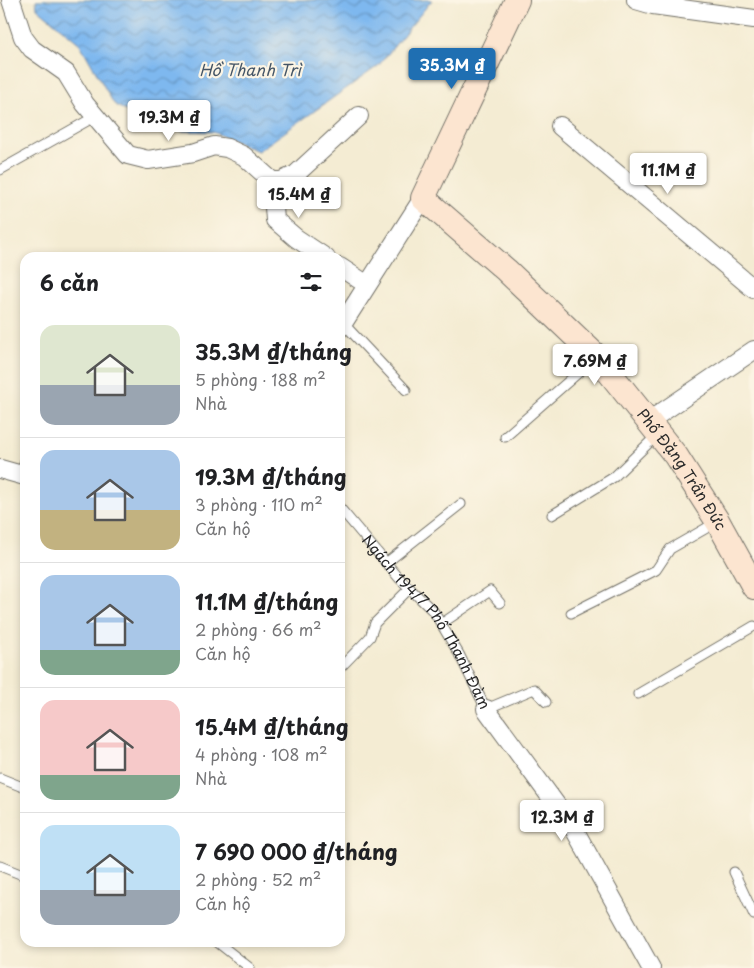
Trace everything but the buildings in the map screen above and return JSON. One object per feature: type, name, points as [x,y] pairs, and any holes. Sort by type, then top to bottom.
[{"type":"street","points":[[12,0],[23,37],[32,49],[66,73],[96,116],[128,155],[148,160],[184,155],[214,146],[227,148],[244,156],[272,180],[281,181],[295,176],[359,116]]},
{"type":"street","points":[[345,321],[366,284],[423,198],[517,0]]},
{"type":"street","points":[[636,0],[653,5],[754,18]]},
{"type":"street","points":[[560,126],[754,289]]},
{"type":"street","points":[[272,180],[275,220],[296,238],[317,252]]},
{"type":"street","name":"Phố Đặng Trần Đức","points":[[423,198],[506,270],[597,357],[654,427],[718,522],[754,587]]},
{"type":"street","points":[[345,270],[366,284]]},
{"type":"street","points":[[654,427],[754,350]]},
{"type":"street","points":[[0,469],[20,471]]},
{"type":"street","name":"Ngách 194/7 Phố Thanh Đàm","points":[[486,709],[574,829],[651,968]]},
{"type":"lane","points":[[0,170],[96,116]]},
{"type":"lane","points":[[345,329],[406,390]]},
{"type":"lane","points":[[505,437],[597,357]]},
{"type":"lane","points":[[552,515],[614,477],[654,427]]},
{"type":"lane","points":[[386,563],[461,504]]},
{"type":"lane","name":"Ngách 194/7 Phố Thanh Đàm","points":[[345,514],[386,563],[434,612],[486,709]]},
{"type":"lane","points":[[571,613],[656,570],[670,549],[718,522]]},
{"type":"lane","points":[[345,663],[370,637],[374,623],[410,588]]},
{"type":"lane","points":[[441,624],[490,591],[500,603]]},
{"type":"lane","points":[[638,694],[754,626]]},
{"type":"lane","points":[[486,709],[534,689],[546,702]]},
{"type":"lane","points":[[0,778],[20,786]]},
{"type":"lane","points":[[0,866],[20,874]]},
{"type":"lane","points":[[734,872],[754,915]]},
{"type":"lane","points":[[223,947],[250,968]]},
{"type":"water","name":"Hồ Thanh Trì","points":[[36,0],[432,0],[378,66],[258,151],[213,132],[157,130],[114,104],[80,44],[37,8]]}]
